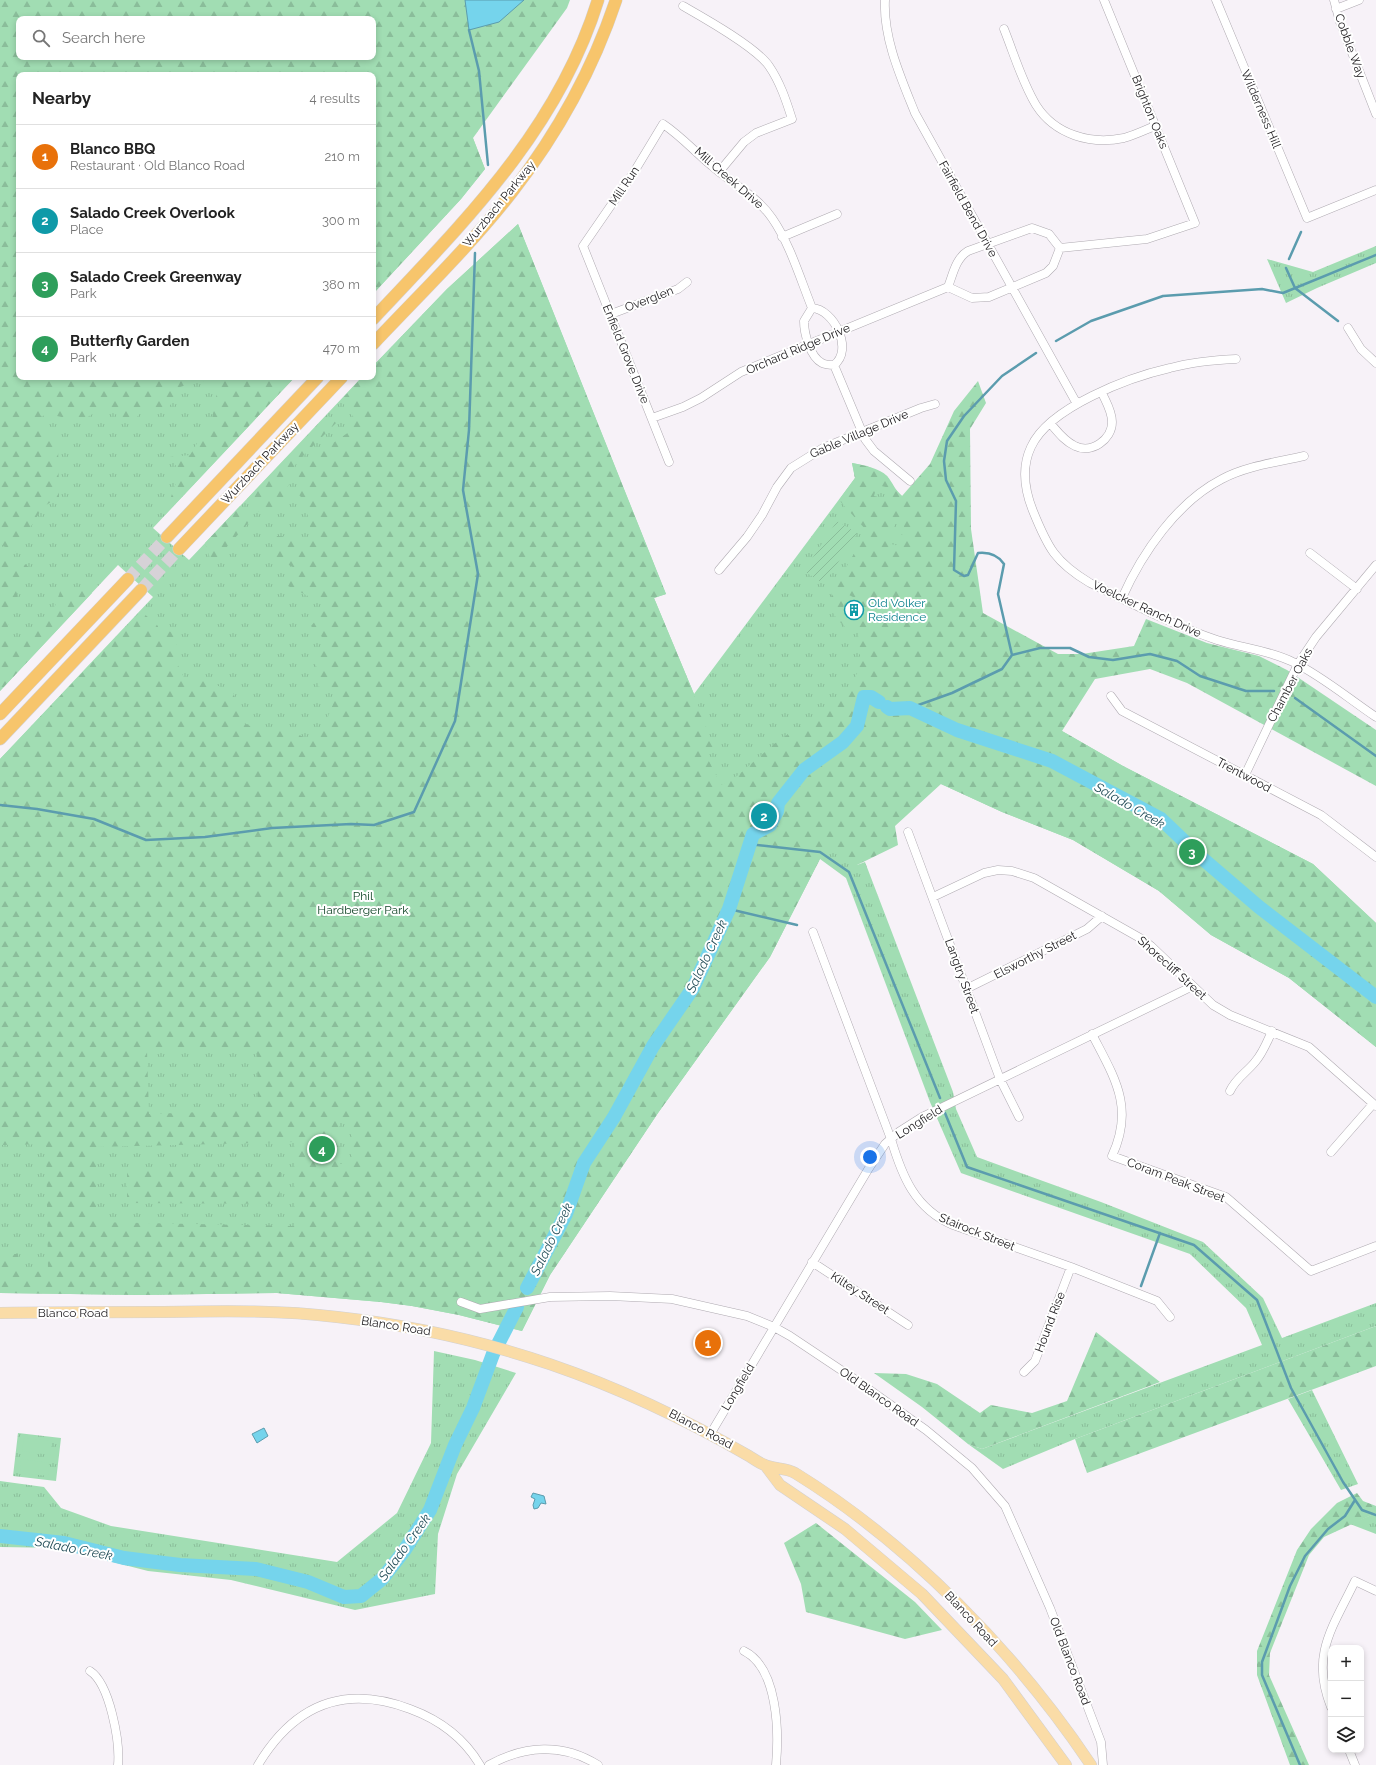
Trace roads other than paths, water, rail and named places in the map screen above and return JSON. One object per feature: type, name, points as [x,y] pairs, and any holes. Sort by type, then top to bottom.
[{"type":"highway","name":"Wurzbach Parkway","points":[[376,316],[480,204],[523,149],[563,83],[598,0]]},
{"type":"highway","name":"Wurzbach Parkway","points":[[376,341],[486,223],[528,171],[573,99],[601,39],[616,0]]},
{"type":"highway","name":"Wurzbach Parkway","points":[[167,538],[315,380]]},
{"type":"highway","name":"Wurzbach Parkway","points":[[179,549],[339,380]]},
{"type":"highway","points":[[0,714],[128,579]]},
{"type":"highway","points":[[0,739],[141,590]]},
{"type":"main road","name":"Blanco Road","points":[[0,1313],[274,1312],[336,1316],[418,1329],[480,1341],[533,1358],[629,1394],[711,1434],[765,1465],[790,1470],[835,1500],[893,1543],[935,1580],[969,1615],[1055,1713],[1091,1765]]},
{"type":"main road","name":"Blanco Road","points":[[765,1465],[780,1484],[845,1529],[922,1594],[1003,1679],[1064,1761]]},
{"type":"main road","points":[[1064,1761],[1075,1765]]},
{"type":"street","name":"Brighton Oaks","points":[[1060,248],[1147,239],[1195,223],[1104,0]]},
{"type":"street","name":"Wilderness Hill","points":[[1216,0],[1307,218],[1376,190]]},
{"type":"street","name":"Cobble Way","points":[[1334,0],[1340,22],[1376,114]]},
{"type":"street","points":[[1336,9],[1359,0]]},
{"type":"street","name":"Fairfield Bend Drive","points":[[884,1],[890,38],[902,79],[915,113],[1077,404]]},
{"type":"street","points":[[683,6],[702,17],[763,59],[777,79],[792,119],[756,133],[744,142],[719,172]]},
{"type":"street","points":[[1004,29],[1029,91],[1037,106],[1047,118],[1061,129],[1084,138],[1109,140],[1125,138],[1155,126]]},
{"type":"street","name":"Mill Creek Drive","points":[[663,124],[676,133],[719,172],[756,199],[772,219],[782,237],[812,308]]},
{"type":"street","name":"Mill Run","points":[[582,246],[630,179],[663,124]]},
{"type":"street","points":[[782,237],[837,214]]},
{"type":"street","points":[[1032,228],[1049,234],[1060,248],[1054,266],[1046,273],[989,297],[981,299],[972,298],[948,286],[958,260],[962,254],[1032,228]]},
{"type":"street","name":"Enfield Grove Drive","points":[[582,246],[669,462]]},
{"type":"street","name":"Overglen","points":[[610,314],[678,289],[687,282]]},
{"type":"street","name":"Orchard Ridge Drive","points":[[652,418],[683,407],[701,398],[741,372],[948,286]]},
{"type":"street","points":[[812,308],[818,308],[829,314],[838,332],[843,347],[843,354],[840,360],[834,365],[826,364],[817,359],[809,344],[804,322],[812,308]]},
{"type":"street","points":[[1348,328],[1361,349],[1376,363]]},
{"type":"street","name":"Voelcker Ranch Drive","points":[[1236,359],[1198,362],[1171,367],[1143,375],[1077,404],[1050,422],[1041,431],[1030,448],[1025,466],[1027,494],[1044,538],[1060,562],[1073,573],[1122,598],[1199,633],[1234,645],[1268,652],[1298,664],[1376,717]]},
{"type":"street","points":[[834,365],[861,432],[874,451],[910,481]]},
{"type":"street","points":[[1050,422],[1063,438],[1075,446],[1088,449],[1095,447],[1107,438],[1112,422],[1111,413],[1102,393]]},
{"type":"street","name":"Gable Village Drive","points":[[719,570],[747,537],[762,515],[777,487],[791,468],[814,452],[921,408],[935,404]]},
{"type":"street","points":[[1122,598],[1135,571],[1167,526],[1186,503],[1199,492],[1235,473],[1304,456]]},
{"type":"street","points":[[1310,553],[1357,589]]},
{"type":"street","name":"Chamber Oaks","points":[[1245,775],[1298,664],[1316,636],[1376,565]]},
{"type":"street","name":"Trentwood","points":[[1111,696],[1122,711],[1320,815],[1376,857]]},
{"type":"street","name":"Langtry Street","points":[[908,832],[1000,1079],[1019,1117]]},
{"type":"street","name":"Shorecliff Street","points":[[933,897],[984,873],[998,870],[1012,871],[1034,878],[1102,916],[1151,946],[1213,1005],[1230,1015],[1302,1043],[1315,1051],[1375,1105]]},
{"type":"street","name":"Elsworthy Street","points":[[966,989],[1087,928],[1102,916]]},
{"type":"street","name":"Stairock Street","points":[[814,932],[899,1164],[909,1187],[919,1201],[931,1213],[953,1225],[1157,1301],[1170,1317]]},
{"type":"street","name":"Longfield","points":[[711,1434],[869,1168],[891,1139],[922,1117],[1193,986]]},
{"type":"street","points":[[1230,1091],[1238,1077],[1250,1068],[1260,1056],[1272,1031]]},
{"type":"street","name":"Coram Peak Street","points":[[1092,1034],[1115,1079],[1121,1096],[1123,1112],[1122,1129],[1112,1156],[1226,1197],[1311,1271],[1376,1246]]},
{"type":"street","points":[[1331,1152],[1375,1105]]},
{"type":"street","name":"Kiltey Street","points":[[812,1262],[908,1325]]},
{"type":"street","name":"Hound Rise","points":[[1024,1372],[1035,1361],[1071,1268]]},
{"type":"street","name":"Old Blanco Road","points":[[461,1302],[480,1308],[550,1297],[640,1297],[672,1300],[721,1309],[747,1316],[774,1327],[790,1336],[926,1430],[972,1468],[1005,1506],[1050,1608],[1101,1742],[1103,1765]]},
{"type":"street","points":[[1328,1698],[1322,1681],[1322,1657],[1328,1638],[1355,1581],[1376,1591]]},
{"type":"street","points":[[744,1651],[752,1655],[761,1665],[769,1683],[777,1723],[776,1765]]},
{"type":"street","points":[[90,1671],[101,1682],[115,1724],[119,1743],[118,1765]]},
{"type":"street","points":[[258,1765],[277,1737],[298,1717],[329,1702],[364,1698],[397,1704],[435,1719],[460,1739],[480,1765]]},
{"type":"street","points":[[489,1765],[522,1751],[541,1749],[572,1753],[598,1765]]},
{"type":"street","points":[[1350,1753],[1355,1765]]},
{"type":"water","points":[[465,0],[524,0],[499,22],[469,30]]},
{"type":"water","points":[[264,1428],[268,1436],[257,1443],[252,1434]]},
{"type":"water","points":[[533,1493],[544,1496],[546,1504],[541,1503],[538,1508],[534,1509],[533,1505],[535,1499],[531,1497]]},
{"type":"waterway","points":[[469,30],[479,71],[488,165]]},
{"type":"waterway","points":[[1289,259],[1301,232]]},
{"type":"waterway","points":[[0,805],[37,809],[94,819],[146,840],[205,837],[272,828],[351,824],[374,825],[414,812],[455,721],[478,574],[463,490],[469,430],[475,253]]},
{"type":"waterway","points":[[1056,341],[1091,321],[1163,296],[1262,289],[1283,293],[1376,255]]},
{"type":"waterway","points":[[1286,268],[1295,288],[1338,321]]},
{"type":"waterway","points":[[1012,655],[998,594],[1004,564],[1002,561],[992,555],[978,553],[968,575],[964,576],[954,570],[956,501],[946,480],[944,461],[947,441],[964,416],[1002,376],[1036,353]]},
{"type":"waterway","points":[[910,708],[952,693],[1002,669],[1012,655],[1040,648],[1070,648],[1089,657],[1113,660],[1150,654],[1177,661],[1200,676],[1246,691],[1274,691]]},
{"type":"waterway","name":"Salado Creek","points":[[527,1288],[566,1214],[584,1163],[614,1117],[653,1046],[693,988],[729,909],[753,834],[770,825],[777,811],[778,803],[804,770],[843,742],[857,726],[864,697],[871,697],[879,702]]},
{"type":"waterway","points":[[1295,698],[1376,756]]},
{"type":"waterway","name":"Salado Creek","points":[[887,707],[890,709],[910,708],[957,730],[1052,761],[1161,819],[1203,859],[1259,907],[1376,997]]},
{"type":"waterway","points":[[748,844],[820,852],[849,872],[940,1098]]},
{"type":"waterway","points":[[729,909],[797,925]]},
{"type":"waterway","points":[[945,1113],[967,1167],[1194,1245],[1257,1300],[1291,1388],[1343,1482],[1362,1510],[1376,1515]]},
{"type":"waterway","points":[[1141,1286],[1160,1233]]},
{"type":"waterway","name":"Salado Creek","points":[[0,1536],[64,1543],[124,1558],[180,1565],[256,1569],[308,1582],[344,1597],[361,1596],[382,1579],[404,1551],[430,1510],[455,1445],[473,1408],[493,1354],[517,1307]]},
{"type":"waterway","points":[[1300,1765],[1262,1675],[1262,1662],[1290,1586],[1305,1556],[1328,1529],[1345,1516],[1355,1500]]},
{"type":"tunnel","points":[[128,579],[167,537]]},
{"type":"tunnel","points":[[141,590],[179,549]]},
{"type":"place","name":"Old Volker Residence","points":[[854,610]]},
{"type":"place","name":"Salado Creek Overlook","points":[[764,816]]},
{"type":"place","name":"Salado Creek Greenway","points":[[1192,852]]},
{"type":"place","name":"Butterfly Garden","points":[[322,1149]]},
{"type":"place","name":"Blanco BBQ","points":[[708,1343]]},
{"type":"park label","name":"Phil Hardberger Park","points":[[363,903]]}]
